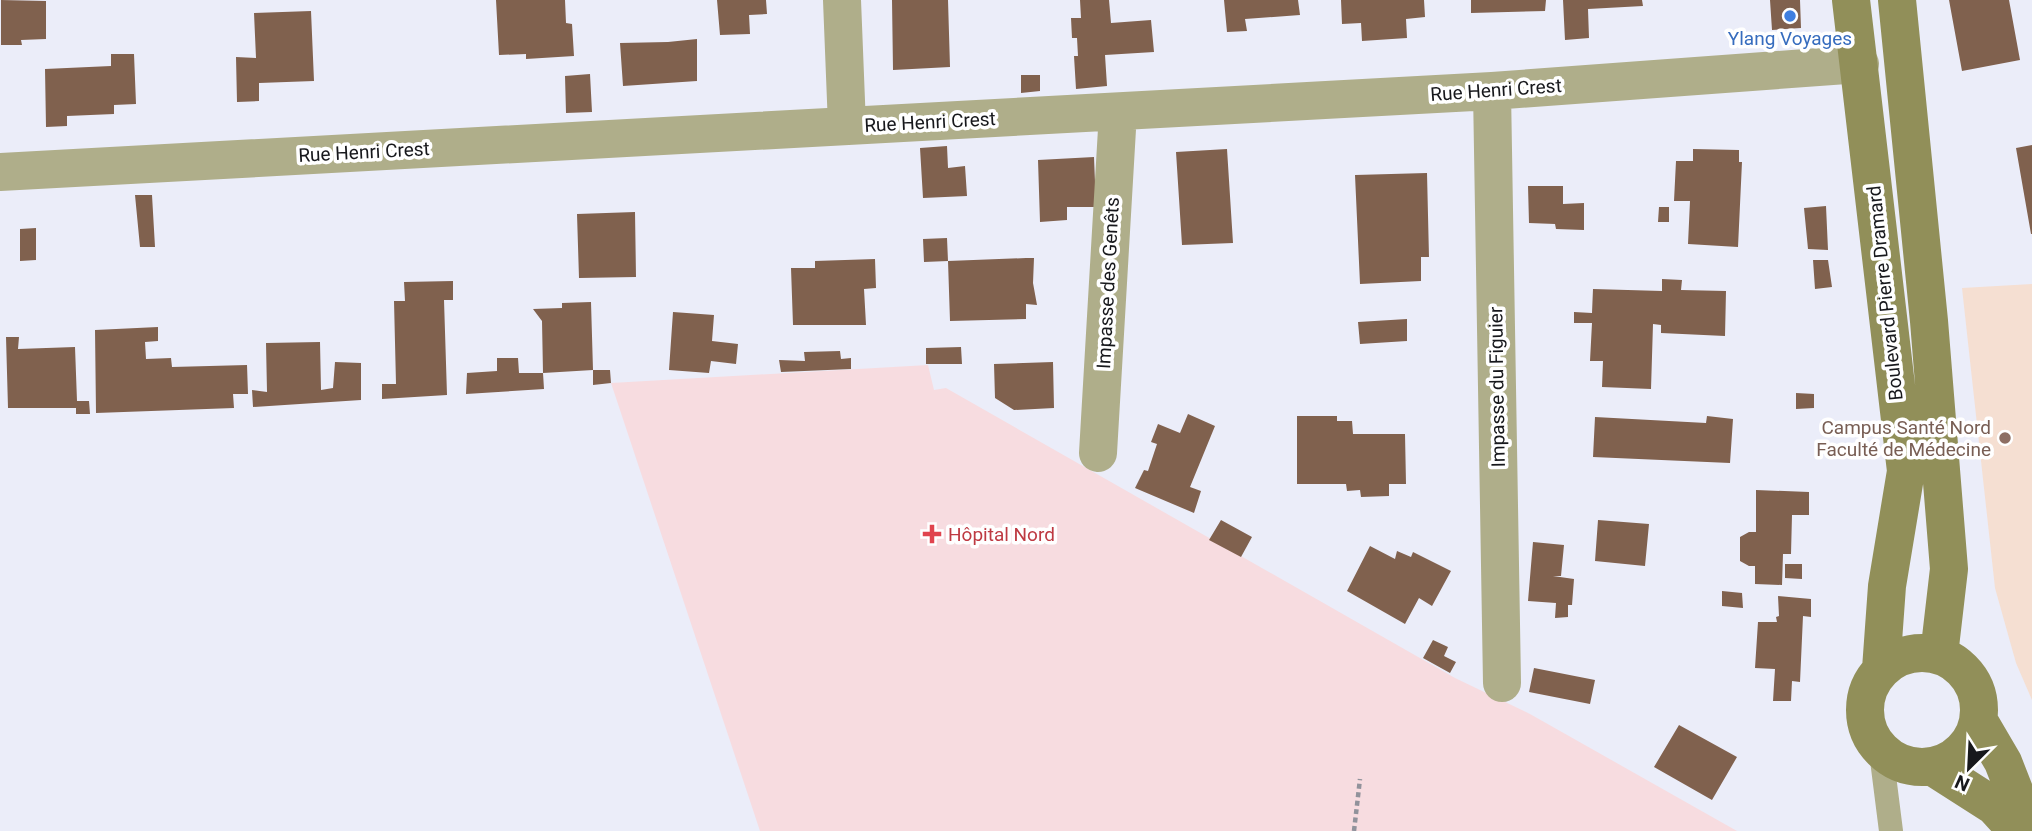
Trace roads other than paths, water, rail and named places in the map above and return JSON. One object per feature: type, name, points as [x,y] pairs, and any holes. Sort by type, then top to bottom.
[{"type":"street","points":[[842,0],[847,126]]},
{"type":"street","name":"Boulevard Pierre Dramard","points":[[1851,0],[1906,471],[1888,586],[1881,669]]},
{"type":"street","name":"Boulevard Pierre Dramard","points":[[1897,0],[1929,321],[1949,569],[1939,655]]},
{"type":"street","name":"Rue Henri Crest","points":[[0,172],[1492,92],[1860,64]]},
{"type":"street","name":"Impasse du Figuier","points":[[1492,92],[1502,683]]},
{"type":"street","name":"Impasse des Genêts","points":[[1098,453],[1118,112]]},
{"type":"street","points":[[1918,652],[1939,655],[1957,665],[1972,680],[1979,700],[1979,721],[1970,742],[1954,758],[1933,767],[1914,768],[1881,752],[1868,733],[1863,711],[1868,688],[1881,669],[1898,657],[1918,652]]},
{"type":"street","points":[[1979,721],[2003,762],[2030,831]]},
{"type":"street","points":[[1933,767],[1994,806],[2017,831]]},
{"type":"lane","points":[[1881,752],[1891,831]]},
{"type":"place","name":"Ylang Voyages","points":[[1790,16]]},
{"type":"place","name":"Campus Santé Nord Faculté de Médecine","points":[[2005,438]]},
{"type":"place","name":"Hôpital Nord","points":[[932,534]]}]
